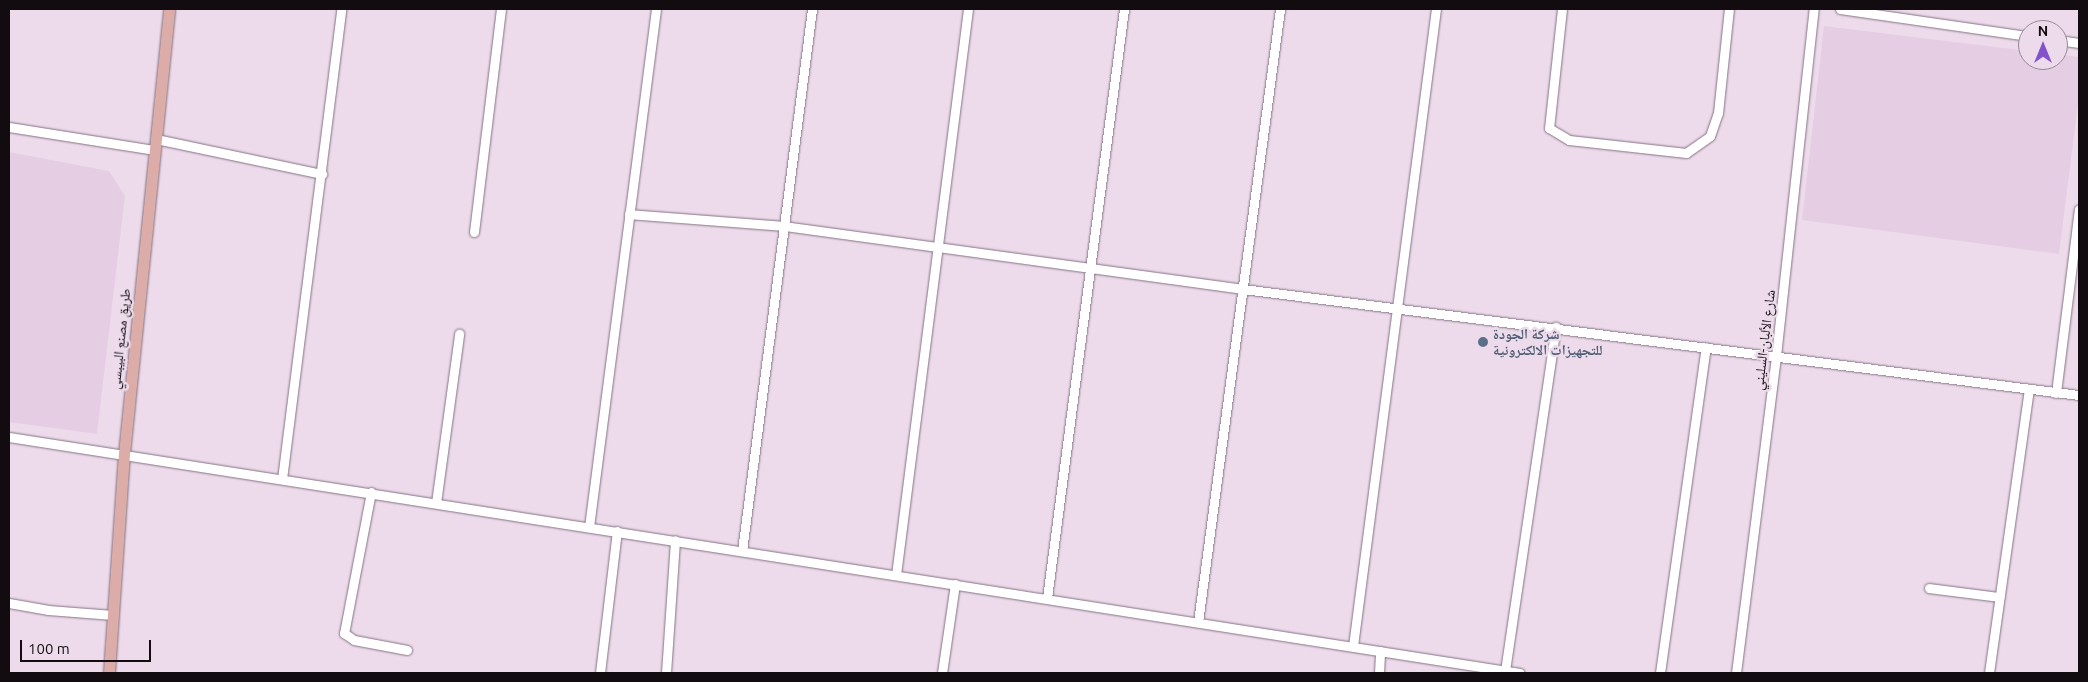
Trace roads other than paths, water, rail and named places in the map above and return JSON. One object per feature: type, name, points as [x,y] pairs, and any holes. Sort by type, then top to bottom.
[{"type":"main road","name":"طريق مصنع البيبسي","points":[[109,673],[124,454],[169,9]]},
{"type":"street","points":[[282,479],[342,9]]},
{"type":"street","points":[[474,232],[501,9]]},
{"type":"street","points":[[588,527],[656,9]]},
{"type":"street","points":[[742,551],[812,9]]},
{"type":"street","points":[[896,574],[968,9]]},
{"type":"street","points":[[1047,598],[1124,9]]},
{"type":"street","points":[[1198,622],[1280,9]]},
{"type":"street","points":[[1353,646],[1436,9]]},
{"type":"street","points":[[1562,9],[1549,128],[1569,140],[1686,153],[1710,136],[1718,113],[1729,9]]},
{"type":"street","name":"شارع الألبان-السليني","points":[[1736,673],[1776,356],[1814,9]]},
{"type":"street","points":[[1840,9],[2018,35]]},
{"type":"street","points":[[9,127],[155,144],[322,174]]},
{"type":"street","points":[[2056,393],[2079,209]]},
{"type":"street","points":[[629,214],[784,226],[1243,289],[1556,327],[2079,396]]},
{"type":"street","points":[[1505,671],[1556,327]]},
{"type":"street","points":[[436,503],[459,334]]},
{"type":"street","points":[[1660,673],[1706,347]]},
{"type":"street","points":[[1989,673],[1998,596],[2029,389]]},
{"type":"street","points":[[9,437],[896,574],[1520,673]]},
{"type":"street","points":[[370,492],[344,633],[354,640],[407,650]]},
{"type":"street","points":[[600,673],[617,531]]},
{"type":"street","points":[[666,673],[674,540]]},
{"type":"street","points":[[942,673],[955,584]]},
{"type":"street","points":[[1929,588],[1998,596]]},
{"type":"street","points":[[9,603],[48,610],[113,615]]},
{"type":"street","points":[[1379,673],[1380,651]]},
{"type":"place","name":"شركة الجودة للتجهيزات الالكترونية","points":[[1483,342]]}]
